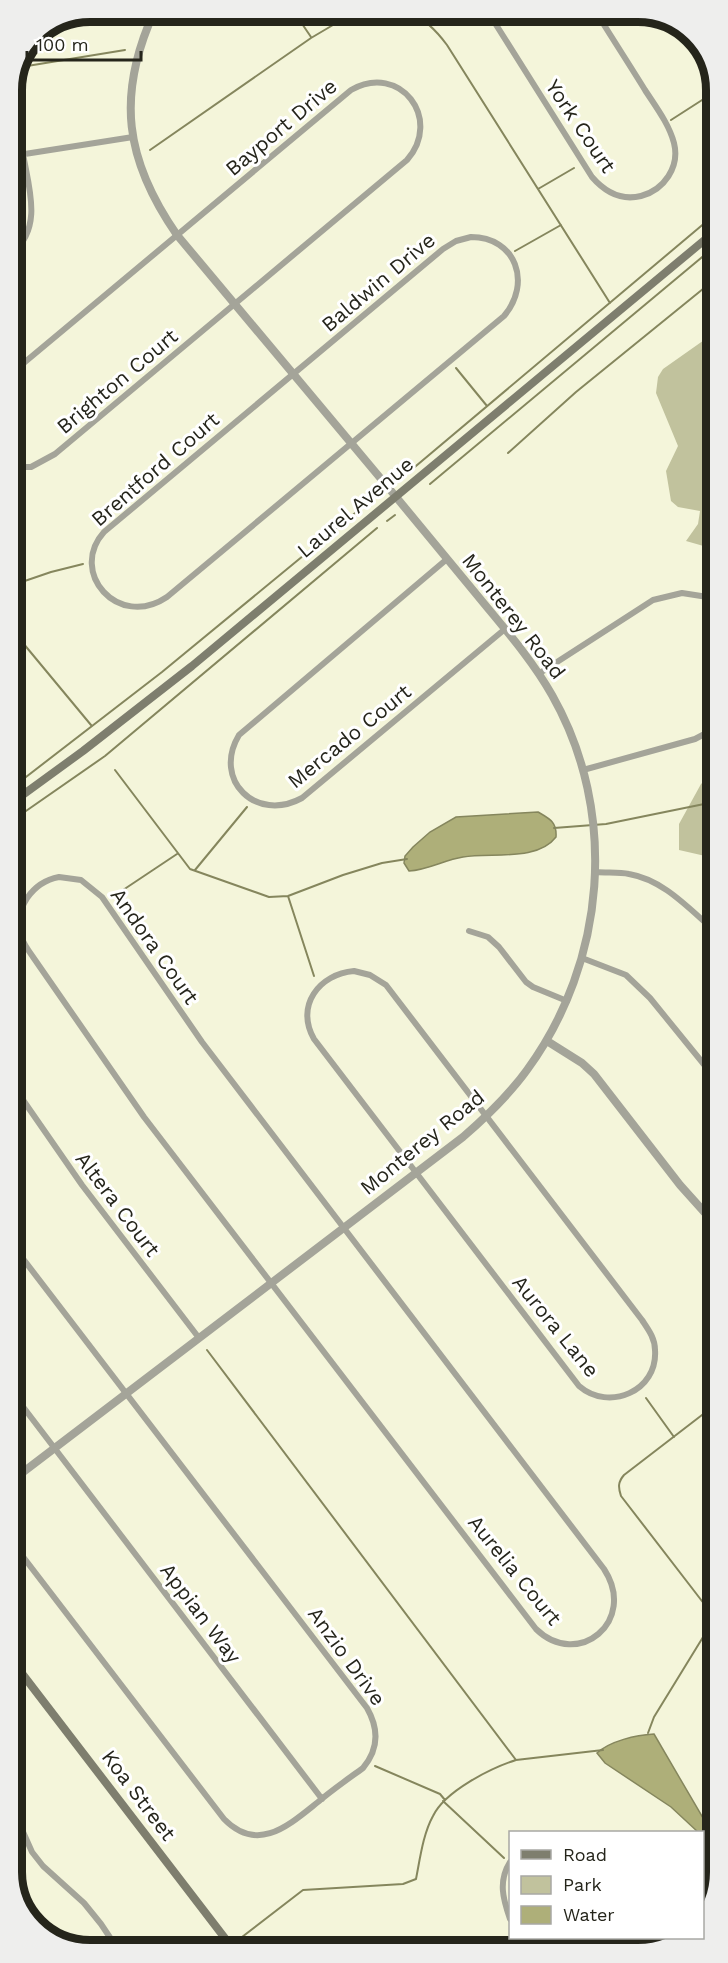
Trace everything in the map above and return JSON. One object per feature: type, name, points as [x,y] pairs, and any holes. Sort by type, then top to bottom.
[{"type":"main road","name":"Laurel Avenue","points":[[23,795],[192,666],[705,240]]},
{"type":"main road","name":"Koa Street","points":[[22,1674],[226,1940]]},
{"type":"street","name":"Monterey Road","points":[[22,1473],[486,1117],[527,1071],[547,1041],[567,1001],[590,927],[596,872],[593,819],[583,770],[562,713],[540,673],[177,235],[144,179],[133,137],[130,109],[136,61],[149,22]]},
{"type":"street","name":"York Court","points":[[495,23],[592,177],[608,192],[616,196],[633,198],[656,189],[667,179],[674,163],[674,144],[666,122],[603,23]]},
{"type":"street","name":"Bayport Drive","points":[[177,235],[351,90],[365,83],[380,82],[394,85],[408,96],[415,105],[421,124],[418,144],[414,152],[236,304]]},
{"type":"street","points":[[23,244],[32,219],[23,154],[133,137]]},
{"type":"street","points":[[23,364],[177,235]]},
{"type":"street","name":"Baldwin Drive","points":[[294,374],[449,244],[463,238],[485,238],[501,246],[511,257],[517,270],[518,287],[514,301],[504,316],[351,444]]},
{"type":"street","name":"Brighton Court","points":[[23,468],[39,464],[55,454],[236,304]]},
{"type":"street","name":"Brentford Court","points":[[294,374],[100,536],[95,547],[93,562],[97,582],[102,590],[118,603],[129,607],[141,608],[162,601],[351,444]]},
{"type":"street","name":"Mercado Court","points":[[447,559],[239,735],[230,756],[233,776],[240,789],[253,801],[271,806],[289,804],[302,798],[505,629]]},
{"type":"street","points":[[540,673],[653,600],[682,593],[705,597]]},
{"type":"street","points":[[583,770],[695,739],[705,734]]},
{"type":"street","points":[[596,872],[629,874],[653,881],[669,891],[705,922]]},
{"type":"street","name":"Andora Court","points":[[23,907],[37,887],[54,878],[71,878],[87,883],[102,897],[202,1042],[343,1228]]},
{"type":"street","points":[[469,931],[488,937],[499,947],[526,982],[533,987],[567,1001]]},
{"type":"street","name":"Andora Court","points":[[23,936],[27,948],[144,1117],[271,1283]]},
{"type":"street","points":[[582,958],[626,975],[650,998],[705,1066]]},
{"type":"street","name":"Aurora Lane","points":[[354,971],[370,975],[381,981],[486,1117],[649,1329],[655,1343],[654,1364],[645,1382],[635,1391],[621,1397],[608,1398],[592,1395],[579,1386],[311,1035],[308,1007],[313,995],[323,982],[339,974],[354,971]]},
{"type":"street","points":[[547,1041],[582,1063],[600,1081],[680,1185],[705,1213]]},
{"type":"street","name":"Altera Court","points":[[22,1099],[82,1185],[199,1338]]},
{"type":"street","name":"Aurelia Court","points":[[271,1283],[536,1629],[552,1641],[564,1644],[583,1642],[599,1634],[608,1623],[614,1608],[615,1594],[609,1578],[343,1228]]},
{"type":"street","points":[[22,1258],[127,1393]]},
{"type":"street","name":"Anzio Drive","points":[[22,1556],[229,1824],[241,1832],[252,1835],[271,1833],[288,1826],[363,1767],[370,1758],[376,1740],[374,1719],[367,1708],[127,1393]]},
{"type":"street","name":"Appian Way","points":[[22,1406],[322,1799]]},
{"type":"street","points":[[22,1830],[32,1852],[43,1866],[84,1903],[111,1940]]},
{"type":"street","points":[[509,1864],[502,1884],[509,1916]]},
{"type":"green space","points":[[705,339],[705,546],[686,541],[698,524],[700,511],[678,507],[671,501],[666,471],[678,446],[656,393],[658,377],[663,369]]},
{"type":"green space","points":[[705,780],[705,856],[679,850],[679,824]]},
{"type":"water","points":[[538,812],[552,822],[556,837],[548,845],[537,850],[526,853],[463,857],[409,871],[404,863],[405,856],[413,847],[430,832],[456,817]]},
{"type":"water","points":[[654,1734],[705,1819],[705,1836],[704,1831],[697,1831],[671,1807],[605,1763],[597,1753],[609,1745]]},
{"type":"waterway","points":[[301,22],[311,37]]},
{"type":"waterway","points":[[150,150],[311,38],[337,22]]},
{"type":"waterway","points":[[426,23],[447,45],[610,303]]},
{"type":"waterway","points":[[28,66],[125,50]]},
{"type":"waterway","points":[[671,120],[705,98]]},
{"type":"waterway","points":[[538,189],[574,168]]},
{"type":"waterway","points":[[410,471],[705,223]]},
{"type":"waterway","points":[[515,251],[561,225]]},
{"type":"waterway","points":[[430,484],[705,255]]},
{"type":"waterway","points":[[508,453],[576,392],[705,287]]},
{"type":"waterway","points":[[456,368],[487,406]]},
{"type":"waterway","points":[[23,780],[162,672],[377,495]]},
{"type":"waterway","points":[[387,521],[395,515]]},
{"type":"waterway","points":[[23,813],[105,756],[377,528]]},
{"type":"waterway","points":[[23,582],[83,564]]},
{"type":"waterway","points":[[23,643],[91,725]]},
{"type":"waterway","points":[[115,770],[190,869],[269,897],[288,896],[343,875],[382,863],[407,859]]},
{"type":"waterway","points":[[554,828],[606,824],[705,804]]},
{"type":"waterway","points":[[195,870],[247,807]]},
{"type":"waterway","points":[[111,898],[177,854]]},
{"type":"waterway","points":[[288,896],[314,976]]},
{"type":"waterway","points":[[207,1350],[516,1760]]},
{"type":"waterway","points":[[646,1398],[674,1437]]},
{"type":"waterway","points":[[705,1413],[624,1475],[619,1490],[621,1496],[705,1605]]},
{"type":"waterway","points":[[648,1733],[654,1717],[705,1634]]},
{"type":"waterway","points":[[242,1937],[303,1890],[403,1884],[416,1879],[424,1839],[433,1816],[458,1789],[482,1775],[516,1760],[603,1750]]},
{"type":"waterway","points":[[375,1766],[440,1794],[445,1800]]},
{"type":"waterway","points":[[443,1801],[504,1858]]}]
